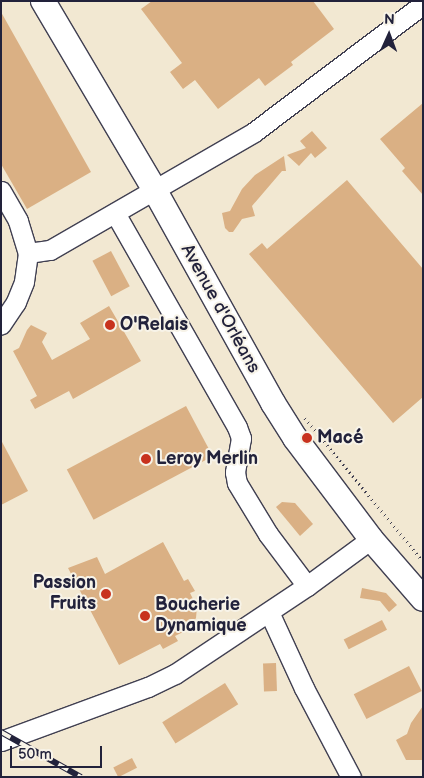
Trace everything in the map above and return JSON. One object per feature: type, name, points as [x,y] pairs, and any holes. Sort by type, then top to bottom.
[{"type":"main road","name":"Avenue d'Orléans","points":[[43,1],[154,189],[273,403],[295,438],[371,539],[423,599]]},
{"type":"street","points":[[28,253],[50,250],[254,132],[423,4]]},
{"type":"street","points":[[1,191],[18,221],[28,253],[24,282],[16,302],[1,324]]},
{"type":"street","points":[[115,213],[237,427],[241,438],[235,472],[237,483],[268,534],[307,586]]},
{"type":"street","points":[[1,741],[139,690],[175,674],[307,586],[371,539]]},
{"type":"street","points":[[269,612],[304,688],[352,777]]},
{"type":"path","points":[[301,413],[423,562]]},
{"type":"building","points":[[152,1],[313,1],[334,29],[291,62],[293,65],[265,86],[259,78],[218,109],[195,80],[183,89],[170,72],[182,63],[141,9]]},
{"type":"building","points":[[1,12],[91,172],[27,209],[1,164]]},
{"type":"building","points":[[423,103],[423,195],[402,171],[405,168],[380,139]]},
{"type":"building","points":[[312,131],[327,148],[315,158],[311,153],[299,166],[287,155],[306,148],[300,141]]},
{"type":"building","points":[[284,156],[286,171],[282,171],[252,206],[255,216],[242,219],[233,232],[229,232],[225,228],[222,213],[230,211],[242,189],[255,175]]},
{"type":"building","points":[[347,180],[423,269],[423,397],[393,423],[249,254],[262,243],[267,249]]},
{"type":"building","points":[[111,251],[130,286],[111,296],[92,261]]},
{"type":"building","points":[[109,306],[141,361],[73,399],[69,391],[35,409],[30,400],[37,396],[13,351],[19,348],[27,330],[31,325],[47,333],[42,342],[52,360],[90,339],[80,323]]},
{"type":"building","points":[[186,406],[213,456],[94,520],[67,469]]},
{"type":"building","points":[[1,440],[28,491],[1,505]]},
{"type":"building","points":[[282,502],[295,503],[313,524],[300,536],[276,507]]},
{"type":"building","name":"Boucherie Dynamique","points":[[163,542],[184,581],[188,579],[195,591],[190,593],[197,607],[196,618],[189,629],[175,636],[178,641],[163,649],[160,644],[119,665],[68,568],[97,557],[105,574]]},
{"type":"building","points":[[362,588],[386,593],[397,605],[389,612],[380,601],[360,598]]},
{"type":"building","points":[[382,620],[387,630],[349,649],[344,640]]},
{"type":"building","points":[[263,663],[276,663],[277,691],[264,691]]},
{"type":"building","points":[[409,666],[422,691],[366,719],[354,694]]},
{"type":"building","points":[[225,683],[238,704],[175,743],[162,722]]},
{"type":"building","points":[[423,706],[423,760],[406,760],[396,740],[407,734],[411,723]]},
{"type":"building","points":[[132,758],[137,768],[118,777],[113,768]]},
{"type":"railway","points":[[1,732],[81,777]]},
{"type":"place","name":"O'Relais","points":[[110,325]]},
{"type":"place","name":"Macé","points":[[307,438]]},
{"type":"place","name":"Leroy Merlin","points":[[146,459]]},
{"type":"place","name":"Passion Fruits","points":[[106,594]]},
{"type":"place","name":"Boucherie Dynamique","points":[[145,616]]}]
